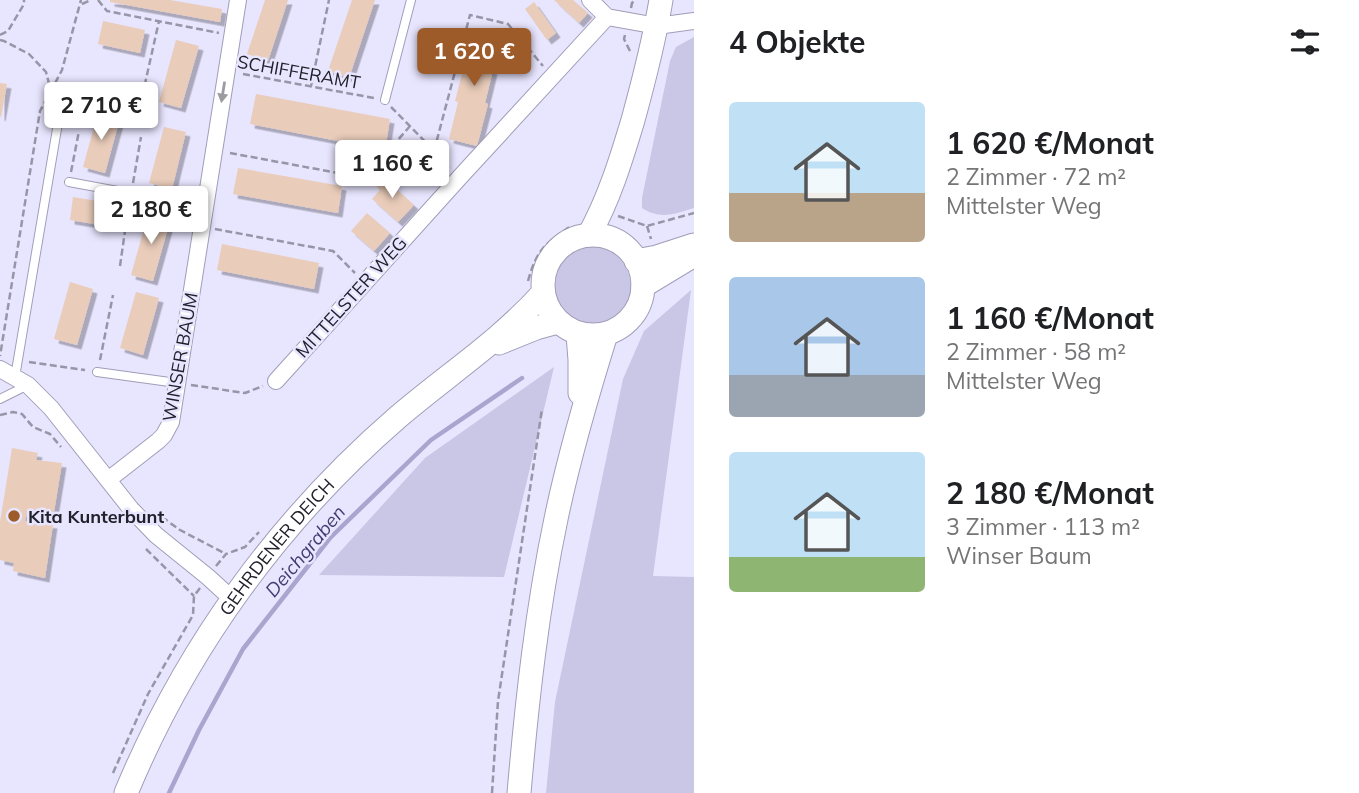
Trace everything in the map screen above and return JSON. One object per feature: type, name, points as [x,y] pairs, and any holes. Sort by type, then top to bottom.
[{"type":"main road","points":[[589,235],[602,213],[620,165],[643,86],[661,0]]},
{"type":"main road","points":[[618,242],[620,165]]},
{"type":"main road","points":[[589,235],[618,242],[626,247],[640,268],[643,286],[636,311],[618,329],[606,334],[597,336],[568,328],[551,314],[546,303],[543,279],[547,265],[564,244],[576,238],[589,235]]},
{"type":"main road","points":[[636,261],[694,245]]},
{"type":"main road","points":[[643,286],[694,255]]},
{"type":"main road","name":"GEHRDENER DEICH","points":[[126,793],[161,716],[192,660],[232,599],[269,551],[360,452],[399,416],[486,348],[543,292]]},
{"type":"main road","name":"GEHRDENER DEICH","points":[[486,348],[536,328],[568,328]]},
{"type":"main road","points":[[568,328],[580,360],[579,421]]},
{"type":"main road","points":[[519,793],[529,686],[556,520],[579,421],[606,334]]},
{"type":"street","name":"WINSER BAUM","points":[[108,480],[164,435],[171,422],[238,0]]},
{"type":"street","points":[[590,0],[607,17],[657,26],[694,21]]},
{"type":"street","name":"MITTELSTER WEG","points":[[276,381],[607,17]]},
{"type":"street","points":[[0,369],[21,374],[131,509],[156,535],[232,599]]},
{"type":"lane","points":[[385,100],[411,0]]},
{"type":"lane","points":[[0,399],[21,374],[58,123]]},
{"type":"lane","points":[[69,182],[204,208]]},
{"type":"lane","points":[[97,372],[177,383]]},
{"type":"path","points":[[0,35],[8,31],[24,0]]},
{"type":"path","points":[[0,356],[40,111],[62,70],[81,2],[91,0]]},
{"type":"path","points":[[99,0],[107,11],[232,36]]},
{"type":"path","points":[[311,86],[329,0]]},
{"type":"path","points":[[434,151],[470,15],[508,24],[553,77]]},
{"type":"path","points":[[140,106],[159,21]]},
{"type":"path","points":[[0,40],[29,54],[46,72],[58,123]]},
{"type":"path","name":"SCHIFFERAMT","points":[[226,71],[385,100]]},
{"type":"path","points":[[385,100],[460,177]]},
{"type":"path","points":[[213,149],[365,178],[410,126]]},
{"type":"path","points":[[69,182],[79,131]]},
{"type":"path","points":[[617,215],[647,226],[694,213]]},
{"type":"path","points":[[201,226],[333,251],[365,283]]},
{"type":"path","points":[[21,374],[97,372],[113,295]]},
{"type":"path","points":[[177,383],[245,393],[276,381]]},
{"type":"path","points":[[492,793],[498,701],[542,409]]},
{"type":"path","points":[[163,518],[226,554]]},
{"type":"path","points":[[113,774],[148,694],[194,615],[194,596]]},
{"type":"shaded area","points":[[694,37],[694,208],[668,215],[655,214],[642,208],[642,198],[670,61],[676,47]]},
{"type":"shaded area","points":[[582,246],[598,246],[613,253],[624,264],[631,279],[628,303],[619,316],[598,328],[582,328],[567,321],[556,310],[549,295],[549,279],[556,264],[567,253]]},
{"type":"shaded area","points":[[691,290],[653,576],[694,577],[694,793],[546,793],[555,702],[623,379],[644,331]]},
{"type":"shaded area","points":[[554,367],[504,577],[319,575],[425,458]]},
{"type":"building","points":[[110,0],[170,0],[222,9],[220,22]]},
{"type":"building","points":[[265,0],[288,0],[268,61],[247,54]]},
{"type":"building","points":[[352,0],[375,0],[349,78],[328,71]]},
{"type":"building","points":[[554,0],[573,0],[588,13],[579,23]]},
{"type":"building","points":[[534,2],[556,33],[547,40],[525,9]]},
{"type":"building","points":[[103,21],[145,30],[140,53],[98,44]]},
{"type":"building","points":[[470,30],[498,37],[490,69],[493,70],[485,103],[488,104],[477,146],[449,139],[464,66],[461,65]]},
{"type":"building","points":[[176,40],[199,46],[181,108],[159,102]]},
{"type":"building","points":[[0,83],[7,84],[1,117],[0,116]]},
{"type":"building","points":[[256,94],[390,119],[385,150],[250,124]]},
{"type":"building","points":[[98,112],[120,118],[105,173],[83,167]]},
{"type":"building","points":[[164,127],[186,132],[172,189],[149,183]]},
{"type":"building","points":[[238,168],[342,186],[338,213],[233,194]]},
{"type":"building","points":[[383,177],[414,205],[398,222],[372,199],[380,190],[375,185]]},
{"type":"building","points":[[73,197],[116,204],[113,227],[70,220]]},
{"type":"building","points":[[149,211],[171,217],[153,281],[131,275]]},
{"type":"building","points":[[367,213],[390,233],[374,251],[351,231]]},
{"type":"building","points":[[222,244],[319,263],[314,289],[217,270]]},
{"type":"building","points":[[70,282],[93,289],[77,345],[54,339]]},
{"type":"building","points":[[136,292],[159,298],[143,355],[120,348]]},
{"type":"building","name":"Kita Kunterbunt","points":[[12,448],[38,453],[36,460],[62,463],[54,512],[28,509],[25,521],[53,524],[45,578],[13,571],[14,563],[0,560],[0,522]]},
{"type":"waterway","name":"Deichgraben","points":[[169,793],[199,730],[243,649],[330,538],[431,440],[522,378]]},
{"type":"place","name":"Kita Kunterbunt","points":[[14,516]]}]
